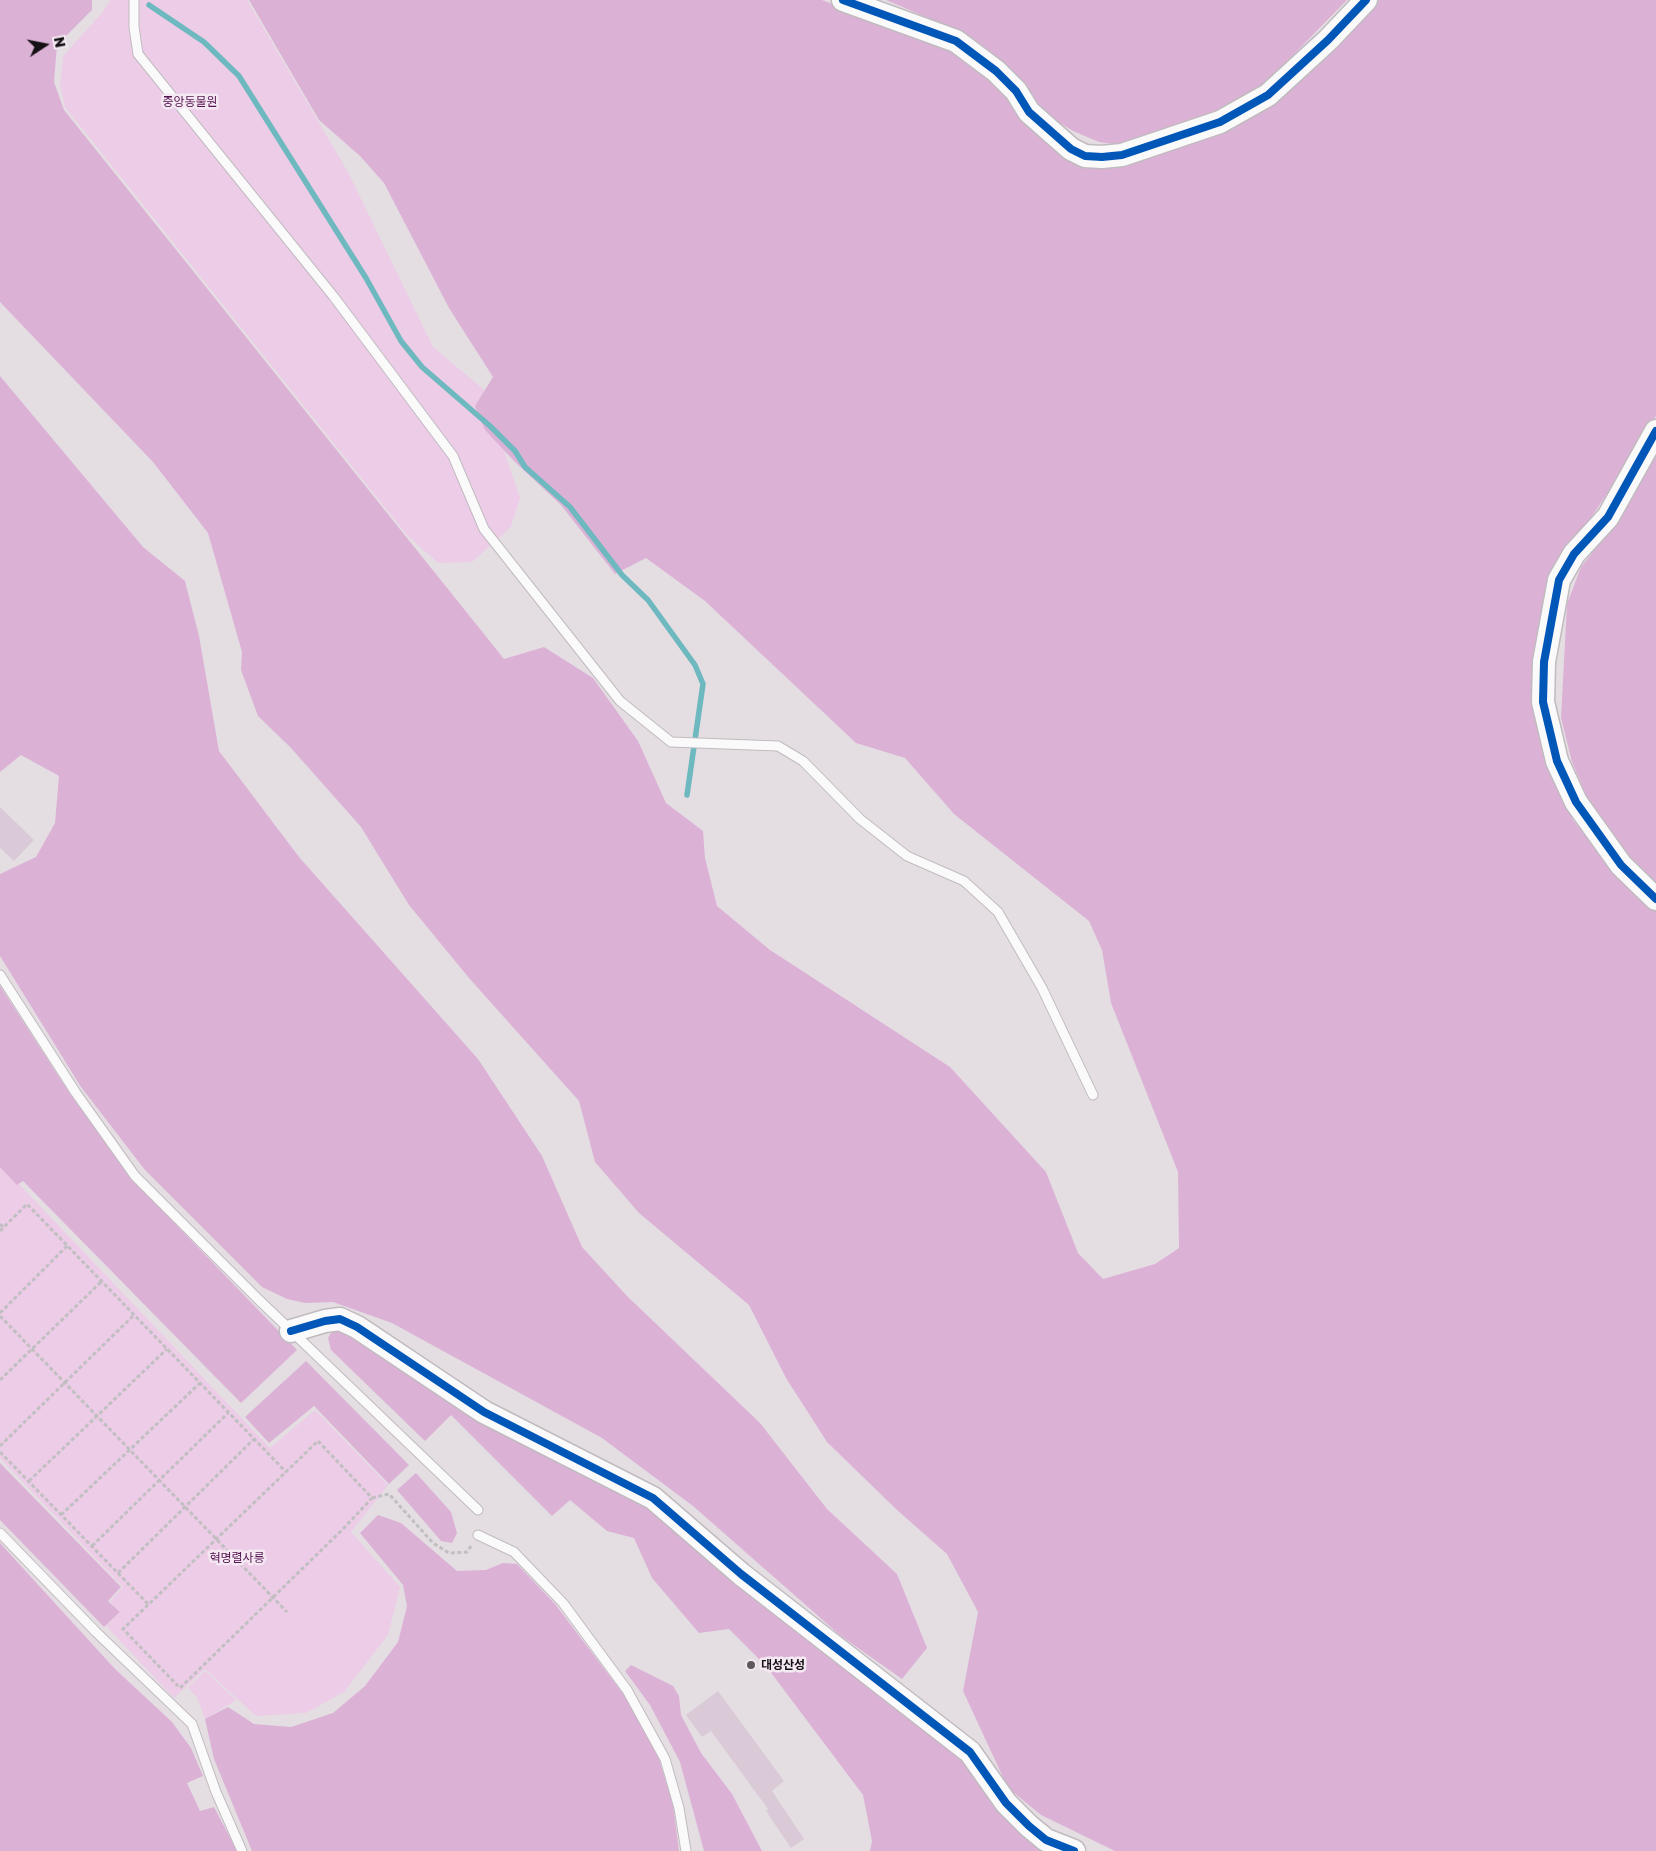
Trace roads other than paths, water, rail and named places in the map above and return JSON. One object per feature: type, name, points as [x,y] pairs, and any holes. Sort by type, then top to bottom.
[{"type":"street","points":[[843,0],[956,41],[996,71],[1016,91],[1030,112],[1070,149],[1085,156],[1102,157],[1122,154],[1220,122],[1268,95],[1328,40],[1366,0]]},
{"type":"street","points":[[1656,431],[1608,517],[1574,554],[1559,580],[1544,662],[1543,702],[1557,761],[1576,802],[1621,865],[1656,899]]},
{"type":"street","points":[[291,1331],[325,1321],[340,1319],[357,1327],[484,1412],[653,1498],[741,1574],[970,1752],[1006,1803],[1029,1826],[1046,1840],[1074,1851]]},
{"type":"lane","points":[[134,0],[134,27],[138,54],[334,297],[453,456],[484,529],[620,702],[671,742],[706,745],[778,746],[802,761],[860,819],[907,856],[964,881],[998,912],[1042,988],[1093,1095]]},
{"type":"lane","points":[[0,975],[76,1093],[135,1176],[291,1331],[478,1510]]},
{"type":"lane","points":[[0,1532],[103,1639],[192,1724],[216,1792],[242,1851]]},
{"type":"lane","points":[[478,1536],[514,1552],[539,1577],[563,1602],[627,1690],[665,1759],[679,1808],[686,1851]]},
{"type":"waterway","points":[[149,5],[204,42],[239,76],[366,278],[401,341],[422,367],[490,426],[515,451],[525,467],[570,507],[622,575],[648,600],[695,665],[703,684],[687,795]]},
{"type":"place","name":"대성산성","points":[[751,1665]]},
{"type":"park label","name":"중앙동물원","points":[[190,102]]},
{"type":"park label","name":"혁명렬사릉","points":[[237,1558]]}]
